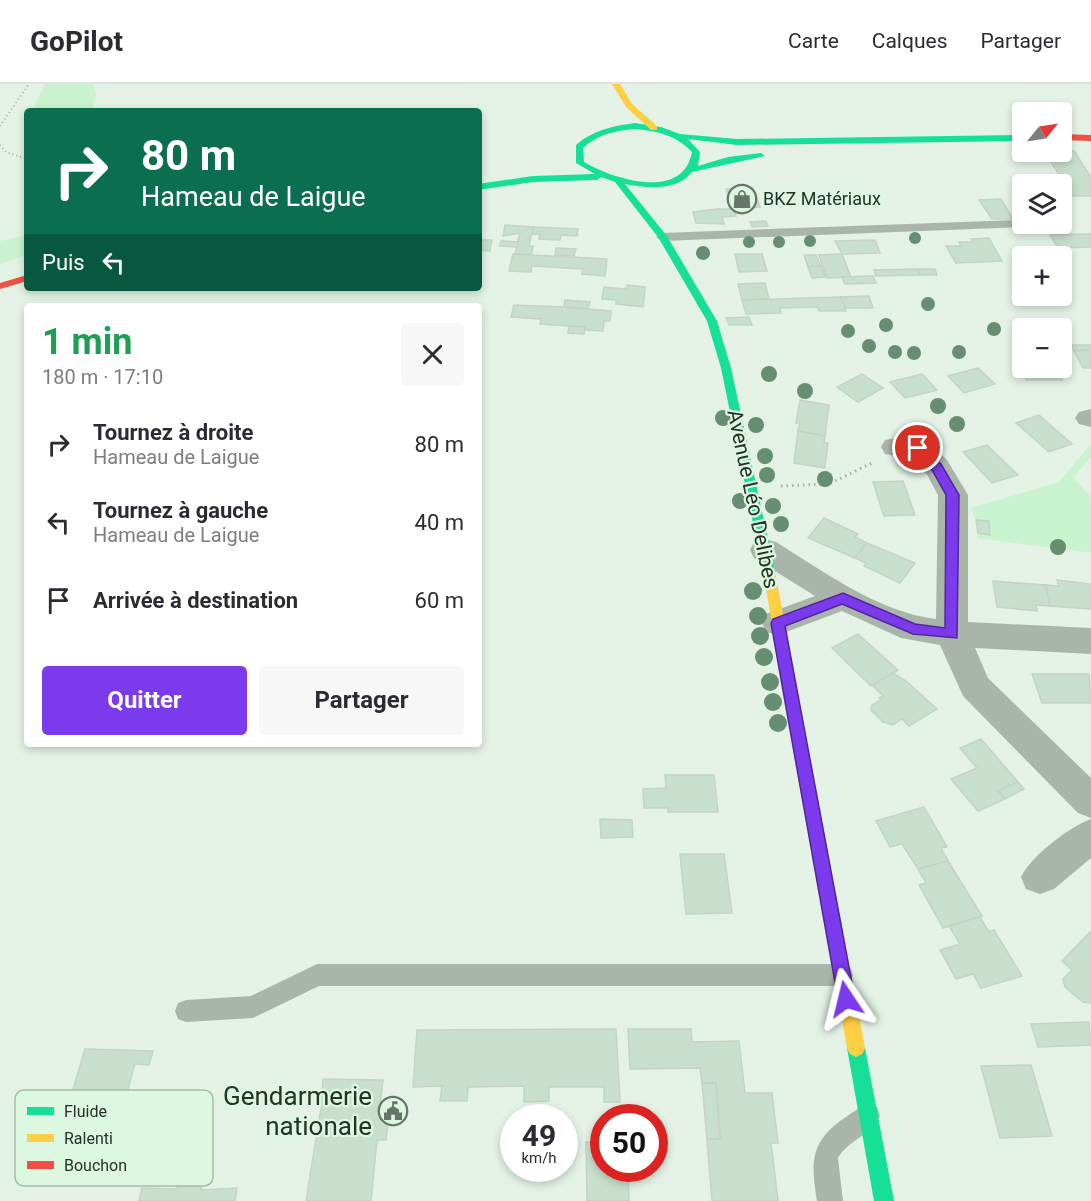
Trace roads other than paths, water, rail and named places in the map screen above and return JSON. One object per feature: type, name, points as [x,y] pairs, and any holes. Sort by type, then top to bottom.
[{"type":"main road","points":[[616,84],[629,105],[654,128]]},
{"type":"main road","points":[[597,177],[580,163],[574,149],[602,126],[654,128],[681,136],[737,142],[1012,138]]},
{"type":"main road","points":[[681,136],[696,152],[697,161],[692,170]]},
{"type":"main road","points":[[1072,137],[1091,138]]},
{"type":"main road","points":[[482,187],[533,179],[597,177],[619,183],[661,183],[692,170],[748,157],[1012,139]]},
{"type":"main road","name":"Avenue Léo Delibes","points":[[619,183],[662,237],[695,288],[712,321],[726,368],[765,550],[884,1201]]},
{"type":"main road","name":"Avenue Léo Delibes","points":[[661,183],[655,202],[662,237]]},
{"type":"main road","points":[[0,286],[24,279]]},
{"type":"street","points":[[896,447],[918,448],[937,467],[952,495],[952,634],[975,686],[1091,802]]},
{"type":"street","points":[[765,550],[843,598],[913,629],[952,634],[1091,641]]},
{"type":"street","points":[[778,623],[843,598]]},
{"type":"street","points":[[1040,877],[1091,835]]},
{"type":"lane","points":[[662,237],[1012,224]]},
{"type":"lane","points":[[186,1011],[253,1007],[317,975],[842,975]]},
{"type":"lane","points":[[830,1201],[823,1160],[835,1138],[867,1116]]},
{"type":"place","name":"BKZ Matériaux","points":[[742,199]]},
{"type":"place","name":"Gendarmerie nationale","points":[[393,1111]]}]
